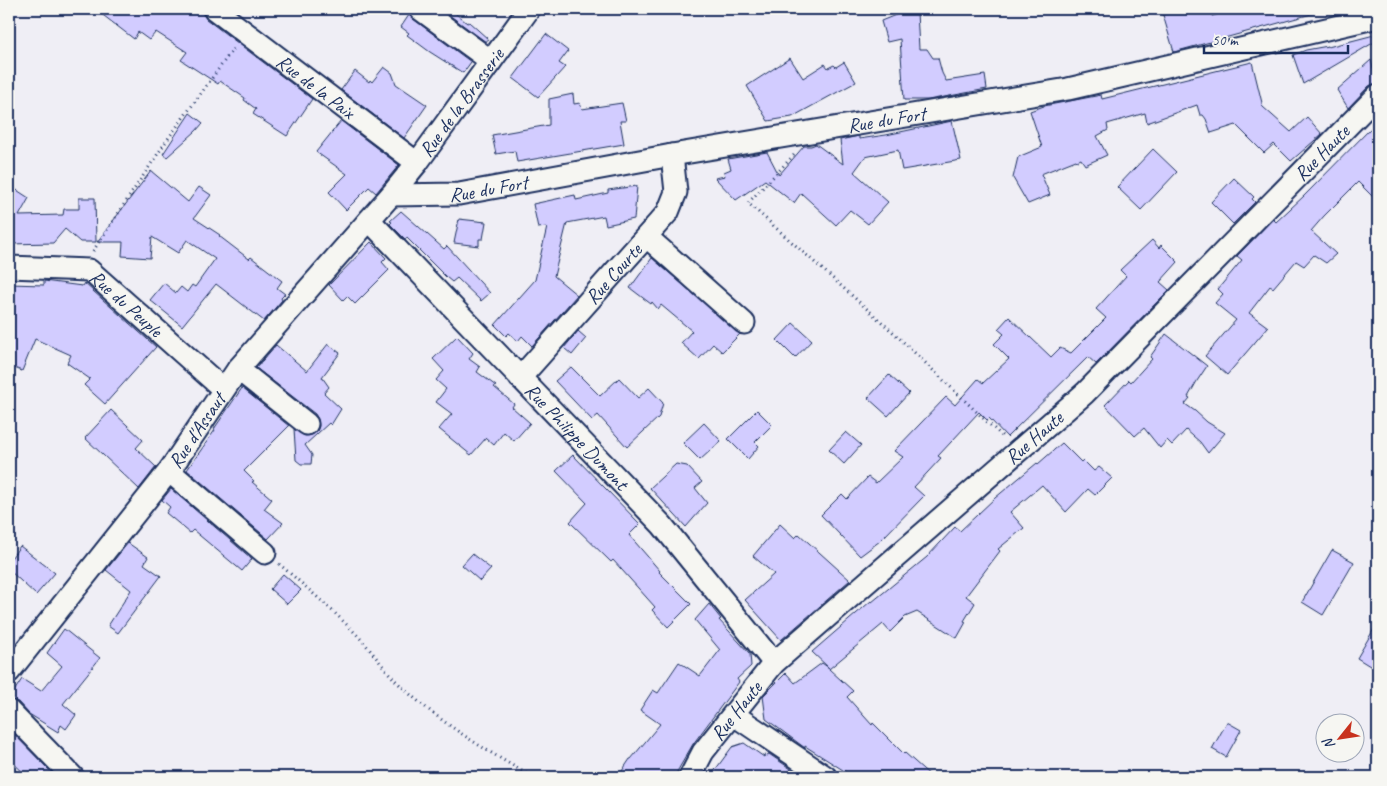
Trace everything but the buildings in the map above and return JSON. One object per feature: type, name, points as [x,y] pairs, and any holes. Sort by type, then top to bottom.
[{"type":"street","name":"Rue de la Paix","points":[[214,9],[416,163]]},
{"type":"street","points":[[420,9],[491,61]]},
{"type":"street","name":"Rue de la Brasserie","points":[[391,195],[529,9]]},
{"type":"street","name":"Rue du Fort","points":[[391,195],[459,194],[672,155],[1068,89],[1378,17]]},
{"type":"street","name":"Rue Haute","points":[[690,777],[703,752],[734,716],[774,663],[1085,392],[1378,95]]},
{"type":"street","name":"Rue Courte","points":[[520,378],[668,212],[676,192],[672,155]]},
{"type":"street","name":"Rue d'Assaut","points":[[9,672],[169,471],[238,369],[391,195]]},
{"type":"street","name":"Rue Philippe Dumont","points":[[369,220],[662,525],[774,663]]},
{"type":"street","points":[[647,237],[744,323]]},
{"type":"street","name":"Rue du Peuple","points":[[9,267],[89,270],[223,389]]},
{"type":"street","points":[[238,369],[307,424]]},
{"type":"street","points":[[169,471],[265,553]]},
{"type":"street","points":[[9,710],[73,777]]},
{"type":"street","points":[[734,716],[826,777]]},
{"type":"path","points":[[89,270],[93,251],[117,213],[245,32]]},
{"type":"path","points":[[805,133],[798,150],[748,203],[894,333],[1017,451]]},
{"type":"path","points":[[265,553],[319,598],[359,637],[395,680],[437,717],[478,746],[532,777]]}]
